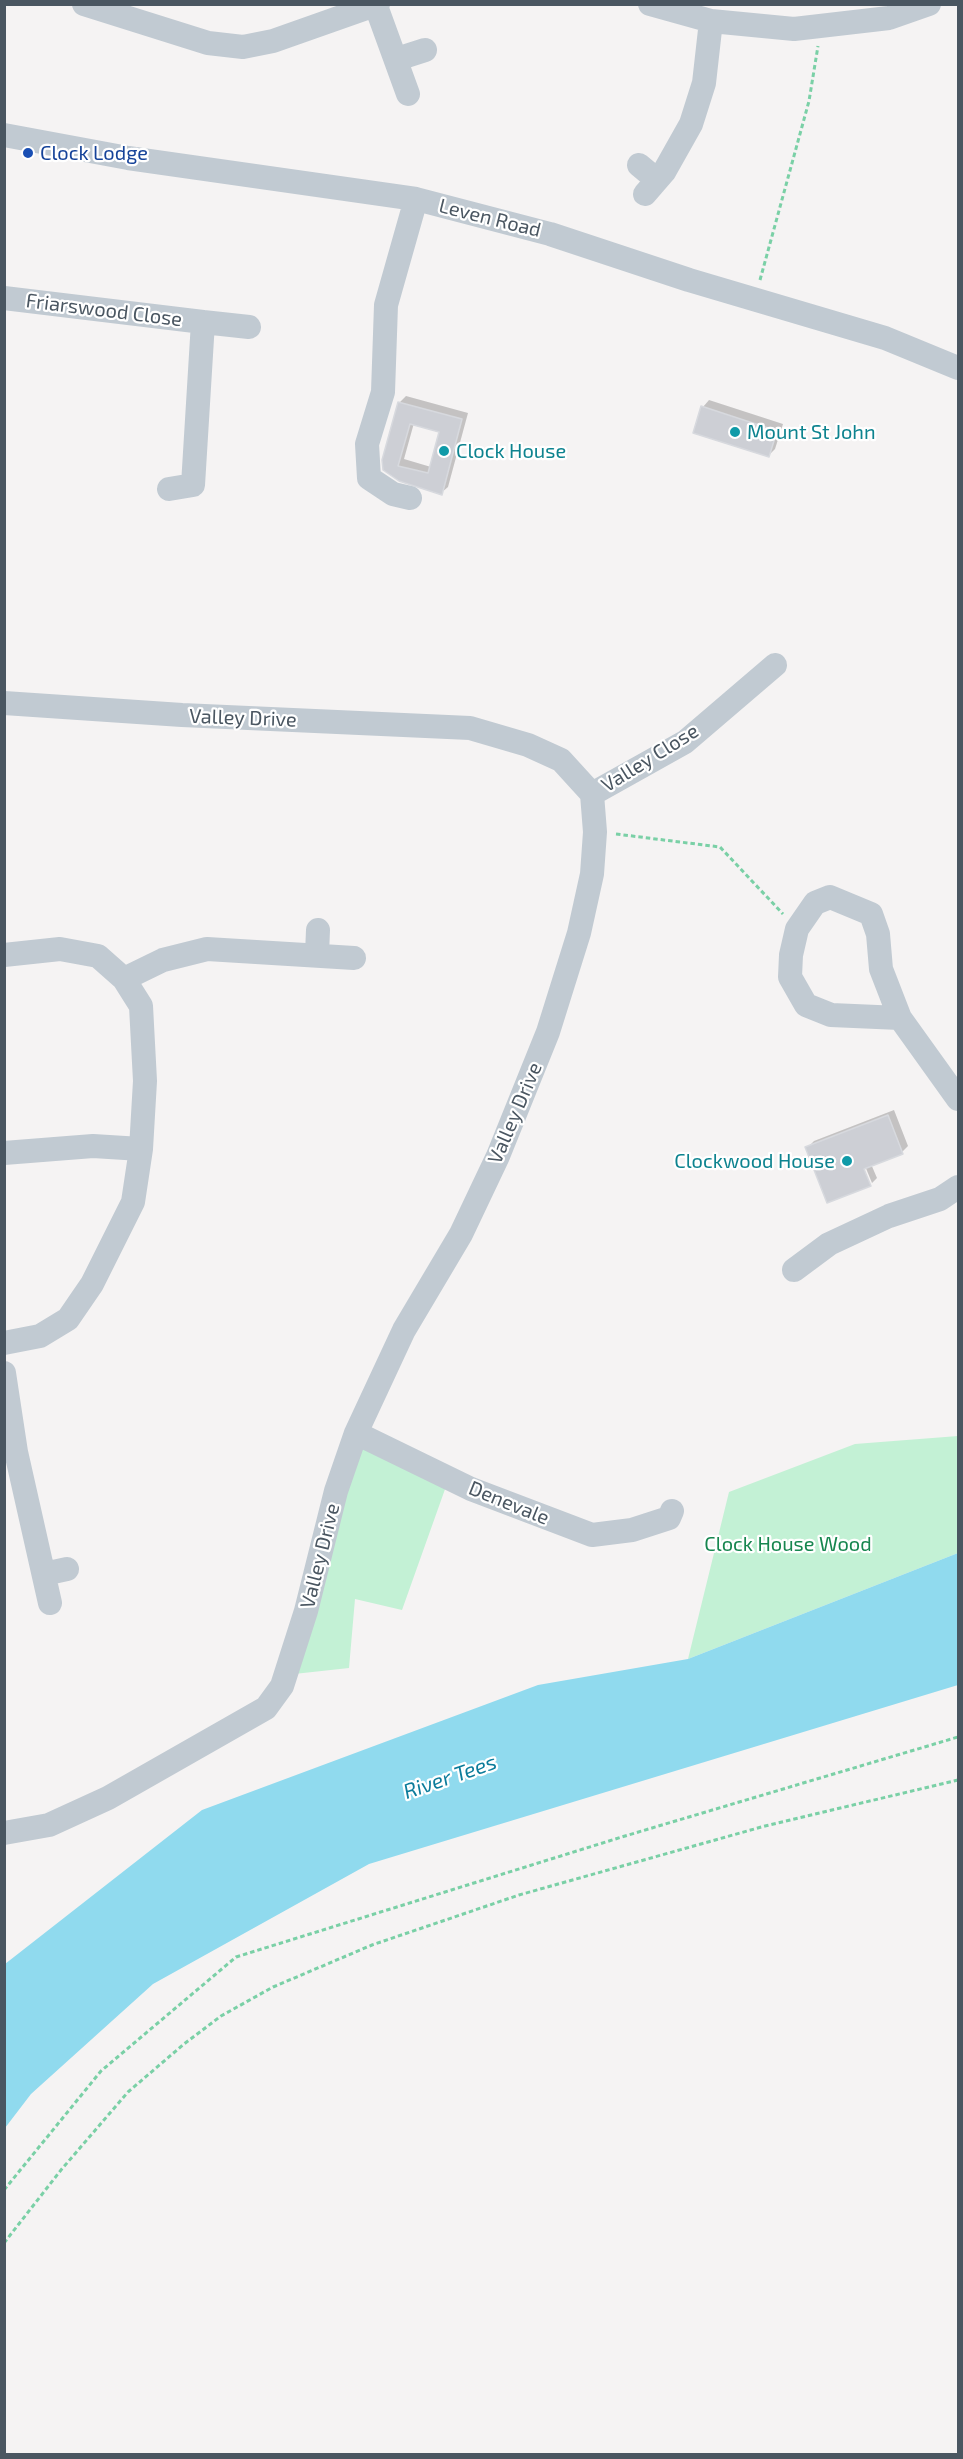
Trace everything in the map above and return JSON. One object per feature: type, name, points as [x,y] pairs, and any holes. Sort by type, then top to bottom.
[{"type":"street","points":[[650,4],[711,21],[794,29],[889,18],[929,4]]},
{"type":"street","points":[[86,5],[208,43],[243,47],[273,41],[377,5],[408,94]]},
{"type":"street","points":[[647,180],[692,124],[704,83],[711,21]]},
{"type":"street","points":[[397,59],[425,50]]},
{"type":"street","name":"Leven Road","points":[[4,135],[128,158],[416,199],[550,234],[885,338],[958,368]]},
{"type":"street","points":[[410,498],[393,494],[369,478],[367,444],[383,392],[386,305],[416,199]]},
{"type":"street","name":"Friarswood Close","points":[[4,298],[249,327]]},
{"type":"street","name":"Friarswood Close","points":[[169,489],[193,485],[203,322]]},
{"type":"street","name":"Valley Close","points":[[592,794],[685,742],[763,666]]},
{"type":"street","name":"Valley Drive","points":[[4,703],[114,712],[470,728],[528,745],[561,760],[592,794],[595,832],[592,874],[579,933],[548,1032],[498,1156],[461,1234],[404,1330],[356,1433],[336,1491],[306,1611],[282,1686],[266,1708],[98,1802],[49,1825],[4,1833]]},
{"type":"street","points":[[900,1018],[831,1015],[806,1005],[790,977],[791,955],[797,929],[815,903],[830,897],[871,914],[878,934],[880,969],[900,1018],[958,1099]]},
{"type":"street","points":[[317,954],[318,930]]},
{"type":"street","points":[[4,955],[60,949],[98,956],[124,979],[141,1006],[145,1081],[141,1149],[133,1202],[92,1284],[68,1320],[40,1336],[4,1343]]},
{"type":"street","points":[[124,979],[163,960],[207,949],[354,958]]},
{"type":"street","points":[[4,1153],[93,1146],[141,1149]]},
{"type":"street","points":[[803,1270],[829,1244],[889,1216],[940,1199],[958,1188]]},
{"type":"street","points":[[4,1373],[16,1452],[56,1572],[50,1603]]},
{"type":"street","name":"Denevale","points":[[356,1433],[471,1489],[592,1535],[632,1530],[668,1510]]},
{"type":"path","points":[[754,299],[809,101],[822,26]]},
{"type":"path","points":[[595,832],[720,847],[797,929]]},
{"type":"path","points":[[4,2190],[101,2071],[236,1957],[625,1836],[958,1737]]},
{"type":"path","points":[[4,2243],[61,2170],[128,2092],[221,2016],[273,1987],[372,1945],[519,1895],[765,1827],[958,1780]]},
{"type":"green space","points":[[356,1433],[449,1478],[402,1610],[355,1599],[349,1668],[285,1675]]},
{"type":"green space","name":"Clock House Wood","points":[[958,1436],[958,1553],[688,1659],[729,1492],[855,1444]]},
{"type":"water","name":"River Tees","points":[[958,1553],[958,1685],[369,1864],[153,1984],[31,2094],[5,2128],[5,1964],[202,1810],[538,1685],[688,1659]]},
{"type":"building","name":"Clock House","points":[[398,402],[462,419],[442,495],[399,481],[383,470],[382,460]],"holes":[[[410,424],[439,432],[428,473],[398,466]]]},
{"type":"building","name":"Mount St John","points":[[701,406],[777,431],[769,457],[693,433]]},
{"type":"building","name":"Clockwood House","points":[[888,1115],[903,1154],[864,1169],[871,1186],[827,1203],[805,1147]]},
{"type":"place","name":"Clock Lodge","points":[[28,153]]},
{"type":"place","name":"Mount St John","points":[[735,432]]},
{"type":"place","name":"Clock House","points":[[444,451]]},
{"type":"place","name":"Clockwood House","points":[[847,1161]]}]
